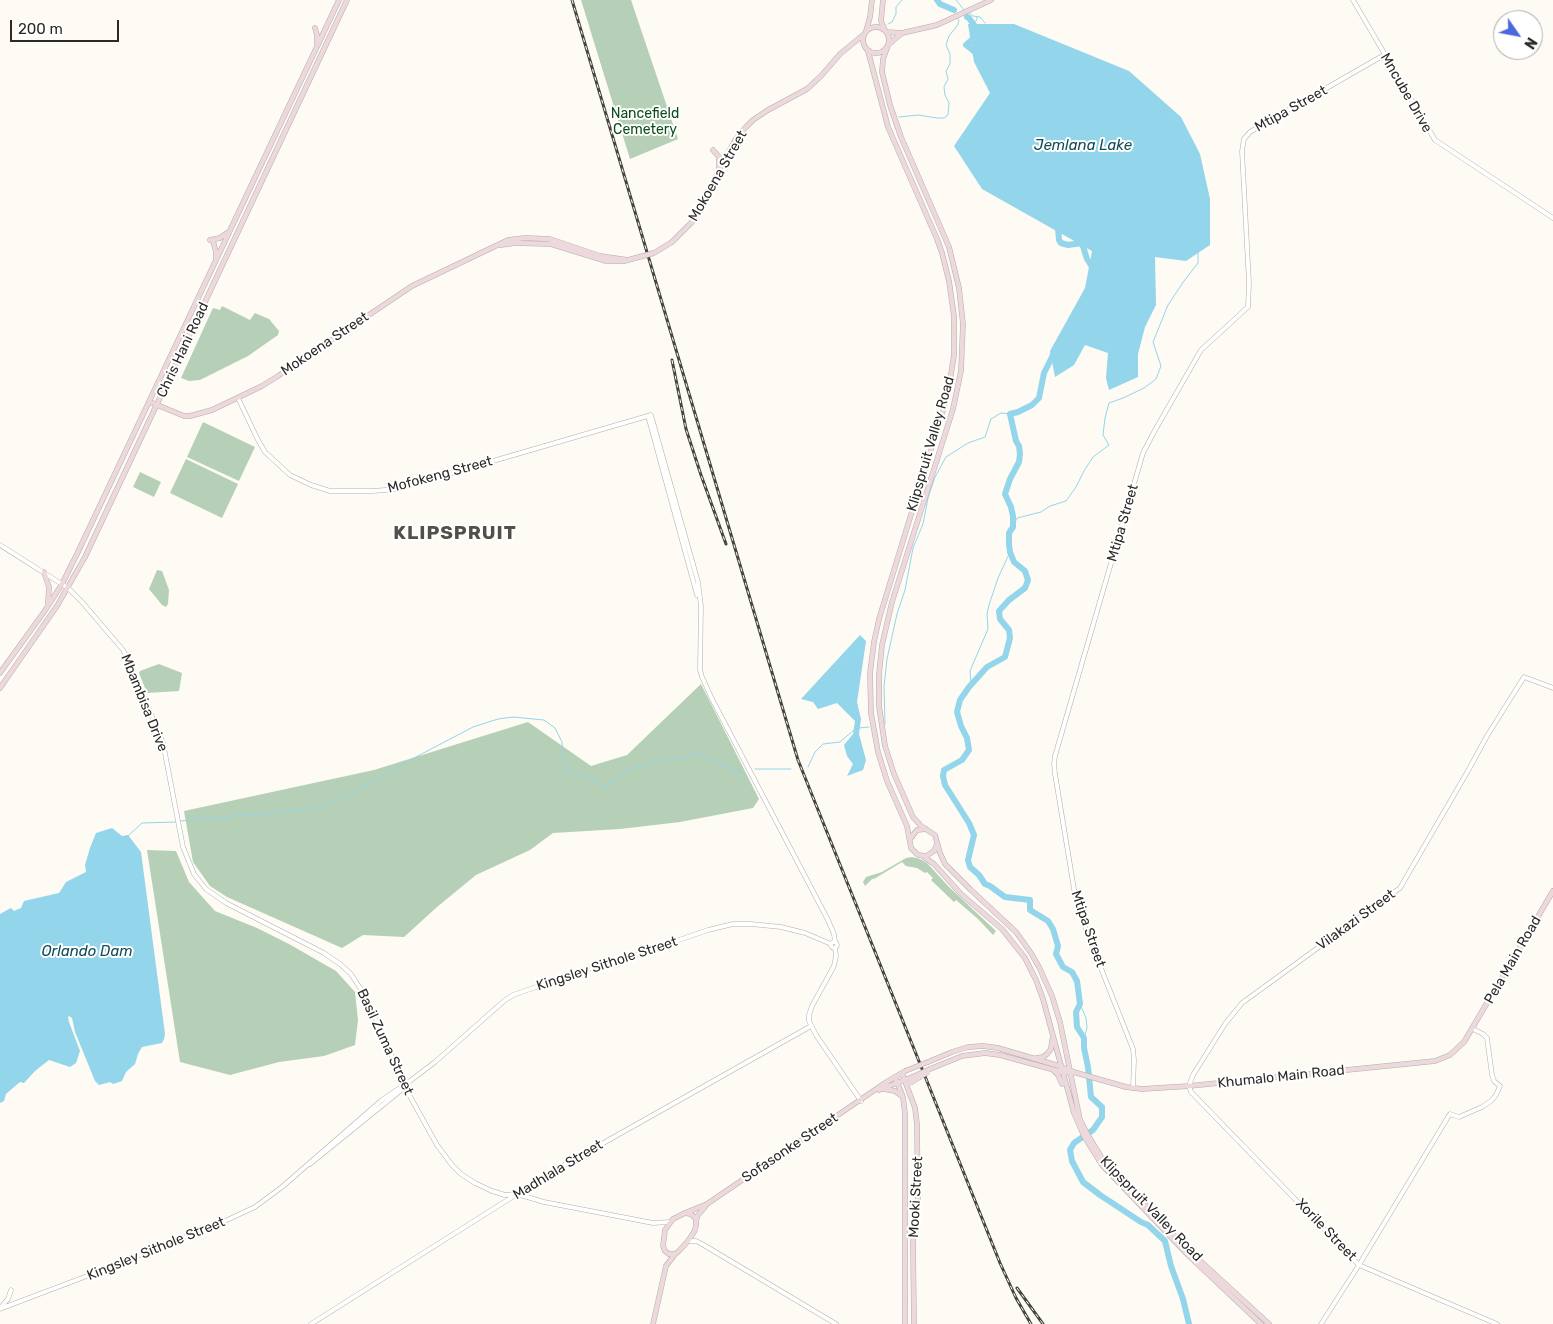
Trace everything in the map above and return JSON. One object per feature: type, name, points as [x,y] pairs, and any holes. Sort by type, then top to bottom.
[{"type":"main road","name":"Chris Hani Road","points":[[0,673],[62,584],[150,402],[339,0]]},
{"type":"main road","name":"Chris Hani Road","points":[[0,688],[68,588],[95,536],[347,0]]},
{"type":"main road","points":[[867,50],[862,42],[870,17],[872,0]]},
{"type":"main road","points":[[883,0],[881,21],[889,37],[887,46]]},
{"type":"main road","points":[[865,33],[873,27],[886,32],[902,33],[945,22],[990,0]]},
{"type":"main road","points":[[315,28],[318,37],[316,49]]},
{"type":"main road","name":"Mokoena Street","points":[[150,402],[182,415],[190,416],[212,410],[278,376],[412,286],[494,247],[515,243],[551,244],[597,259],[620,260],[628,260],[654,253],[672,242],[692,222],[736,140],[745,128],[759,115],[807,89],[822,76],[840,54],[865,33]]},
{"type":"main road","points":[[850,46],[861,47],[878,54],[902,33]]},
{"type":"main road","name":"Klipspruit Valley Road","points":[[887,46],[882,72],[890,105],[901,137],[949,247],[959,288],[963,324],[960,371],[953,409],[892,602],[880,659],[880,706],[882,728],[888,755],[909,810],[916,821],[926,829]]},
{"type":"main road","name":"Klipspruit Valley Road","points":[[867,50],[890,132],[942,253],[949,281],[954,316],[954,355],[948,394],[878,619],[870,673],[871,713],[878,752],[886,781],[907,826],[910,839]]},
{"type":"main road","points":[[713,150],[720,158],[717,175]]},
{"type":"main road","points":[[214,264],[216,252],[212,240],[220,238],[230,230]]},
{"type":"main road","points":[[44,572],[50,592],[47,607]]},
{"type":"main road","points":[[926,829],[935,835],[937,844],[932,853],[923,856],[913,851],[910,846],[910,839],[916,831],[926,829]]},
{"type":"main road","name":"Klipspruit Valley Road","points":[[937,844],[941,857],[948,868],[1009,925],[1031,953],[1043,974],[1060,1022],[1082,1128]]},
{"type":"main road","name":"Klipspruit Valley Road","points":[[923,856],[934,864],[961,894],[1002,929],[1024,958],[1036,980],[1074,1114],[1107,1171],[1188,1255],[1261,1324]]},
{"type":"main road","name":"Pela Main Road","points":[[1473,1029],[1553,891]]},
{"type":"main road","points":[[1030,1057],[1043,1057],[1051,1049],[1050,1026]]},
{"type":"main road","name":"Khumalo Main Road","points":[[1070,1072],[1133,1088],[1150,1089],[1435,1061],[1456,1051],[1473,1029]]},
{"type":"main road","name":"Sofasonke Street","points":[[653,1324],[666,1266],[663,1243],[664,1233],[670,1222],[679,1215],[707,1204],[895,1077],[959,1049],[976,1046],[998,1048],[1030,1057],[1070,1072]]},
{"type":"main road","name":"Sofasonke Street","points":[[873,1092],[898,1082],[908,1082],[929,1070],[962,1056],[985,1053],[1000,1055],[1050,1069],[1061,1069]]},
{"type":"main road","points":[[1068,1060],[1080,1074],[1074,1086]]},
{"type":"main road","points":[[1050,1069],[1060,1079],[1074,1114]]},
{"type":"main road","name":"Mooki Street","points":[[904,1072],[917,1116],[918,1136],[918,1202],[913,1242],[914,1324]]},
{"type":"main road","name":"Mooki Street","points":[[895,1077],[903,1097],[905,1114],[905,1324]]},
{"type":"main road","points":[[882,1089],[895,1091],[903,1097]]},
{"type":"main road","name":"Klipspruit Valley Road","points":[[1093,1149],[1184,1246],[1270,1324]]},
{"type":"main road","name":"Sofasonke Street","points":[[666,1266],[688,1241],[700,1212],[707,1204]]},
{"type":"main road","points":[[685,1213],[694,1216],[696,1222]]},
{"type":"main road","points":[[664,1249],[669,1254],[675,1254]]},
{"type":"street","name":"Mncube Drive","points":[[1353,0],[1435,140],[1553,218]]},
{"type":"street","name":"Mtipa Street","points":[[1133,1088],[1133,1049],[1087,933],[1075,895],[1055,774],[1055,756],[1144,453],[1201,350],[1248,307],[1249,283],[1242,150],[1244,139],[1250,132],[1384,55]]},
{"type":"street","name":"Mofokeng Street","points":[[238,398],[265,452],[290,476],[327,490],[373,491],[397,489],[650,415],[698,582],[700,600],[700,670],[704,684],[828,920],[834,934],[833,943]]},
{"type":"street","name":"Mbambisa Drive","points":[[0,545],[68,588],[126,654],[163,743],[176,807]]},
{"type":"street","name":"Vilakazi Street","points":[[1189,1086],[1193,1074],[1225,1024],[1242,1003],[1400,888],[1487,736],[1524,676],[1553,688]]},
{"type":"street","name":"Basil Zuma Street","points":[[176,807],[183,847],[191,869],[199,881],[213,895],[324,953],[351,974],[367,999],[405,1086],[436,1145],[458,1170],[475,1183],[506,1195],[517,1194],[544,1202],[653,1223],[670,1222]]},
{"type":"street","name":"Kingsley Sithole Street","points":[[0,1308],[96,1273],[248,1211],[262,1203],[368,1112],[410,1082],[510,997],[588,969],[708,930],[733,924],[781,927],[833,943]]},
{"type":"street","points":[[833,943],[832,948],[835,948],[836,956],[834,966],[810,1011],[810,1021],[811,1026],[861,1100]]},
{"type":"street","name":"Madhlala Street","points":[[311,1324],[517,1194],[524,1192],[536,1181],[811,1026]]},
{"type":"street","points":[[1321,1324],[1360,1265],[1450,1114],[1459,1117],[1491,1102],[1496,1095],[1500,1086],[1494,1081],[1492,1076],[1487,1038],[1473,1029]]},
{"type":"street","name":"Xorile Street","points":[[1189,1086],[1191,1092],[1360,1265],[1497,1324]]},
{"type":"street","points":[[653,1223],[660,1227],[664,1233]]},
{"type":"street","points":[[694,1230],[696,1237],[702,1244]]},
{"type":"street","points":[[688,1241],[696,1241],[702,1244],[836,1324]]},
{"type":"street","points":[[0,1308],[8,1299],[11,1290]]},
{"type":"green space","name":"Nancefield Cemetery","points":[[581,0],[631,0],[678,139],[630,159]]},
{"type":"green space","points":[[222,306],[250,320],[255,313],[269,319],[279,331],[278,335],[248,356],[200,380],[189,381],[181,378],[213,308],[220,310]]},
{"type":"green space","points":[[203,422],[255,447],[239,481],[187,457]]},
{"type":"green space","points":[[186,459],[238,484],[222,518],[170,493]]},
{"type":"green space","points":[[140,472],[161,482],[154,497],[133,487]]},
{"type":"green space","points":[[157,570],[162,571],[169,590],[166,607],[162,605],[149,589]]},
{"type":"green space","points":[[159,664],[182,673],[179,691],[147,693],[139,673]]},
{"type":"green space","points":[[701,684],[759,799],[753,808],[680,822],[620,829],[553,833],[530,850],[476,875],[404,937],[363,935],[342,948],[227,897],[210,886],[193,862],[184,811],[374,770],[528,722],[591,766],[627,755]]},
{"type":"green space","points":[[147,850],[176,851],[189,882],[215,911],[257,928],[336,971],[355,992],[358,1020],[355,1045],[324,1056],[279,1062],[230,1075],[180,1062]]},
{"type":"green space","points":[[912,857],[927,863],[949,887],[996,931],[993,935],[956,900],[954,902],[931,880],[933,878],[927,872],[925,873],[917,868],[906,866],[902,862],[872,879],[865,886],[863,882],[866,877],[882,872],[906,858]]},
{"type":"water","name":"Jemlana Lake","points":[[968,24],[1014,24],[1129,71],[1181,117],[1200,154],[1210,199],[1210,245],[1186,261],[1155,257],[1156,305],[1145,327],[1138,354],[1138,377],[1109,390],[1106,378],[1108,353],[1085,345],[1074,365],[1055,377],[1050,351],[1085,288],[1092,251],[982,189],[954,146],[990,93],[974,62]]},
{"type":"water","points":[[860,635],[866,641],[857,702],[861,719],[859,734],[866,760],[863,770],[847,776],[853,764],[847,756],[844,745],[853,734],[855,721],[837,703],[818,709],[813,702],[801,699]]},
{"type":"water","name":"Orlando Dam","points":[[112,828],[122,836],[128,835],[141,852],[165,1034],[164,1039],[162,1043],[142,1047],[135,1064],[126,1072],[122,1081],[99,1085],[95,1081],[75,1032],[72,1018],[69,1016],[69,1022],[80,1051],[76,1063],[70,1067],[49,1060],[24,1083],[20,1082],[6,1094],[4,1101],[0,1103],[0,914],[11,908],[14,911],[21,908],[24,901],[59,893],[66,882],[86,872],[85,865],[96,833]]},
{"type":"waterway","points":[[888,24],[892,22],[896,14],[896,7],[902,0]]},
{"type":"waterway","points":[[934,0],[940,4]]},
{"type":"waterway","points":[[937,0],[940,4],[954,10]]},
{"type":"waterway","points":[[956,0],[965,11]]},
{"type":"waterway","points":[[969,13],[980,17],[985,23]]},
{"type":"waterway","points":[[967,17],[976,28],[976,32],[975,37],[966,45],[976,55]]},
{"type":"waterway","points":[[973,23],[977,20],[977,17]]},
{"type":"waterway","points":[[899,117],[918,115],[944,118],[948,115],[949,103],[944,87],[948,79],[946,71],[950,64],[950,54],[946,45],[949,36],[957,26],[959,21],[957,18]]},
{"type":"waterway","points":[[1057,225],[1061,243],[1068,245],[1082,243],[1087,259],[1094,270]]},
{"type":"waterway","points":[[1013,527],[1017,518],[1041,512],[1050,506],[1066,501],[1093,457],[1109,445],[1103,435],[1109,403],[1144,388],[1156,379],[1161,366],[1153,342],[1168,305],[1198,263],[1198,253]]},
{"type":"waterway","points":[[1055,351],[1044,373],[1039,398],[1032,405],[1010,414],[1020,454],[1019,462],[1005,494],[1013,516],[1013,527],[1009,533],[1009,544],[1014,562],[1025,571],[1028,580],[1025,588],[1009,600],[999,611],[1000,619],[1009,630],[1010,638],[1005,657],[987,667],[960,700],[957,712],[967,738],[969,750],[962,760],[944,770],[943,776],[945,785],[969,823],[974,835],[968,860],[970,867],[985,884],[1005,897],[1030,900],[1030,910],[1048,921],[1053,929],[1058,946],[1056,954],[1063,967],[1072,972],[1077,981],[1080,1004],[1076,1012],[1077,1027],[1084,1038],[1091,1097],[1102,1107],[1102,1117],[1093,1130],[1074,1143],[1070,1150],[1072,1161],[1083,1182],[1148,1225],[1165,1241],[1189,1324]]},
{"type":"waterway","points":[[885,724],[884,687],[887,659],[897,614],[905,590],[913,548],[923,524],[928,498],[935,477],[946,457],[968,443],[985,437],[991,419],[1001,413],[1010,414]]},
{"type":"waterway","points":[[971,684],[970,671],[988,629],[987,614],[989,605],[998,578],[1010,552]]},
{"type":"waterway","points":[[180,821],[324,806],[344,798],[473,727],[498,719],[513,717],[544,720],[555,728],[562,742],[564,761],[567,766],[566,772],[582,776],[606,787],[626,771],[654,761],[685,758],[694,753],[743,773]]},
{"type":"waterway","points":[[859,728],[869,727]]},
{"type":"waterway","points":[[808,767],[815,752],[823,744],[840,742],[855,729]]},
{"type":"waterway","points":[[755,769],[791,769]]},
{"type":"waterway","points":[[128,836],[142,823],[176,822]]},
{"type":"waterway","points":[[1080,1004],[1086,1018],[1087,1028],[1084,1038]]},
{"type":"railway","points":[[572,0],[798,760],[1000,1263],[1016,1298],[1031,1324]]},
{"type":"railway","points":[[672,360],[686,429],[726,544]]},
{"type":"railway","points":[[1017,1288],[1043,1324]]},
{"type":"district","name":"KLIPSPRUIT","points":[[455,534]]}]
